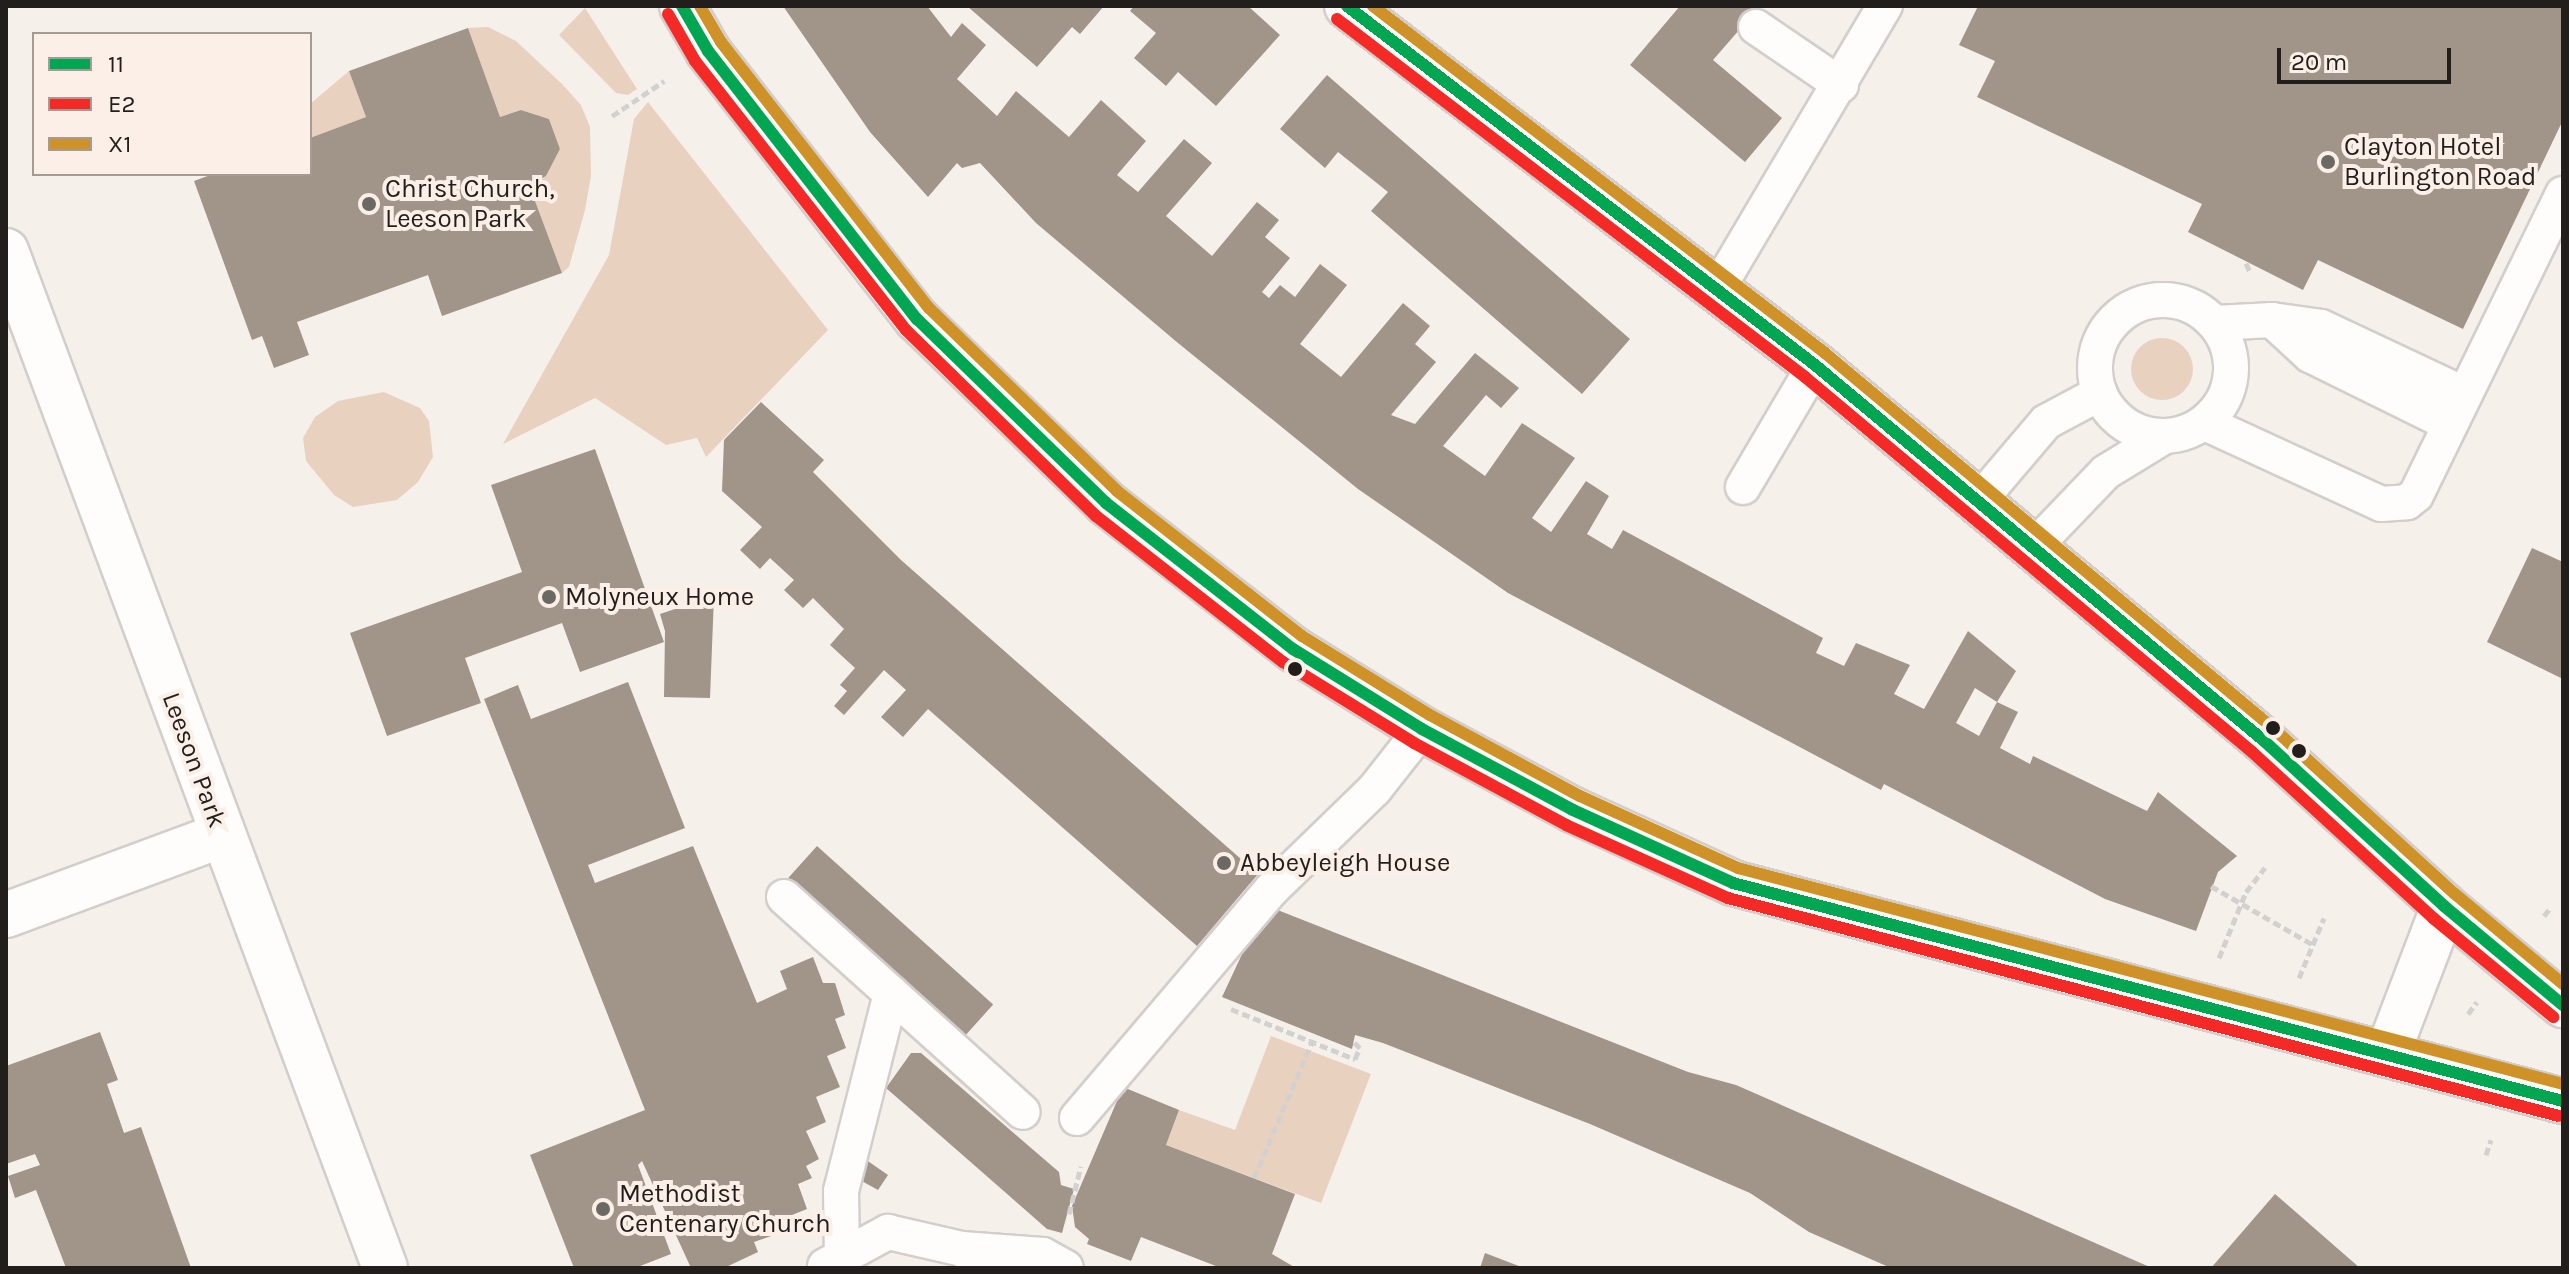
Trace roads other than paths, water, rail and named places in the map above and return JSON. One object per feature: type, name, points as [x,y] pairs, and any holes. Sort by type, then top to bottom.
[{"type":"main road","points":[[682,6],[708,51],[917,319],[1106,503],[1293,649],[1422,729],[1573,810],[1733,883],[2563,1101]]},
{"type":"main road","points":[[1347,6],[1442,83],[1718,288],[1815,365],[2263,740],[2444,906],[2563,1005]]},
{"type":"main road","name":"Leeson Park","points":[[6,251],[385,1268]]},
{"type":"main road","points":[[6,915],[222,835]]},
{"type":"main road","points":[[2387,1055],[2444,906]]},
{"type":"lane","points":[[1718,288],[1885,6]]},
{"type":"lane","points":[[1756,27],[1841,85]]},
{"type":"lane","points":[[2205,423],[2381,504],[2397,505],[2416,495],[2563,194]]},
{"type":"lane","points":[[2033,548],[2106,472],[2165,436],[2205,423],[2230,386],[2227,341],[2215,323],[2201,311],[2167,299],[2129,309],[2102,338],[2095,378],[2100,393],[2126,425],[2165,436]]},
{"type":"lane","points":[[2215,323],[2272,320],[2310,355],[2457,409]]},
{"type":"lane","points":[[1743,487],[1815,365]]},
{"type":"lane","points":[[1978,502],[2046,422],[2100,393]]},
{"type":"lane","points":[[1077,1118],[1189,992],[1271,890],[1374,790],[1422,729]]},
{"type":"lane","points":[[784,897],[1023,1112]]},
{"type":"lane","points":[[832,1264],[841,1191],[891,993]]},
{"type":"lane","points":[[832,1264],[888,1232],[976,1259],[1043,1255],[1064,1267]]},
{"type":"place","name":"Clayton Hotel Burlington Road","points":[[2328,162]]},
{"type":"place","name":"Christ Church, Leeson Park","points":[[369,204]]},
{"type":"place","name":"Molyneux Home","points":[[549,597]]},
{"type":"place","name":"Abbeyleigh House","points":[[1224,863]]},
{"type":"place","name":"Methodist Centenary Church","points":[[603,1209]]}]
